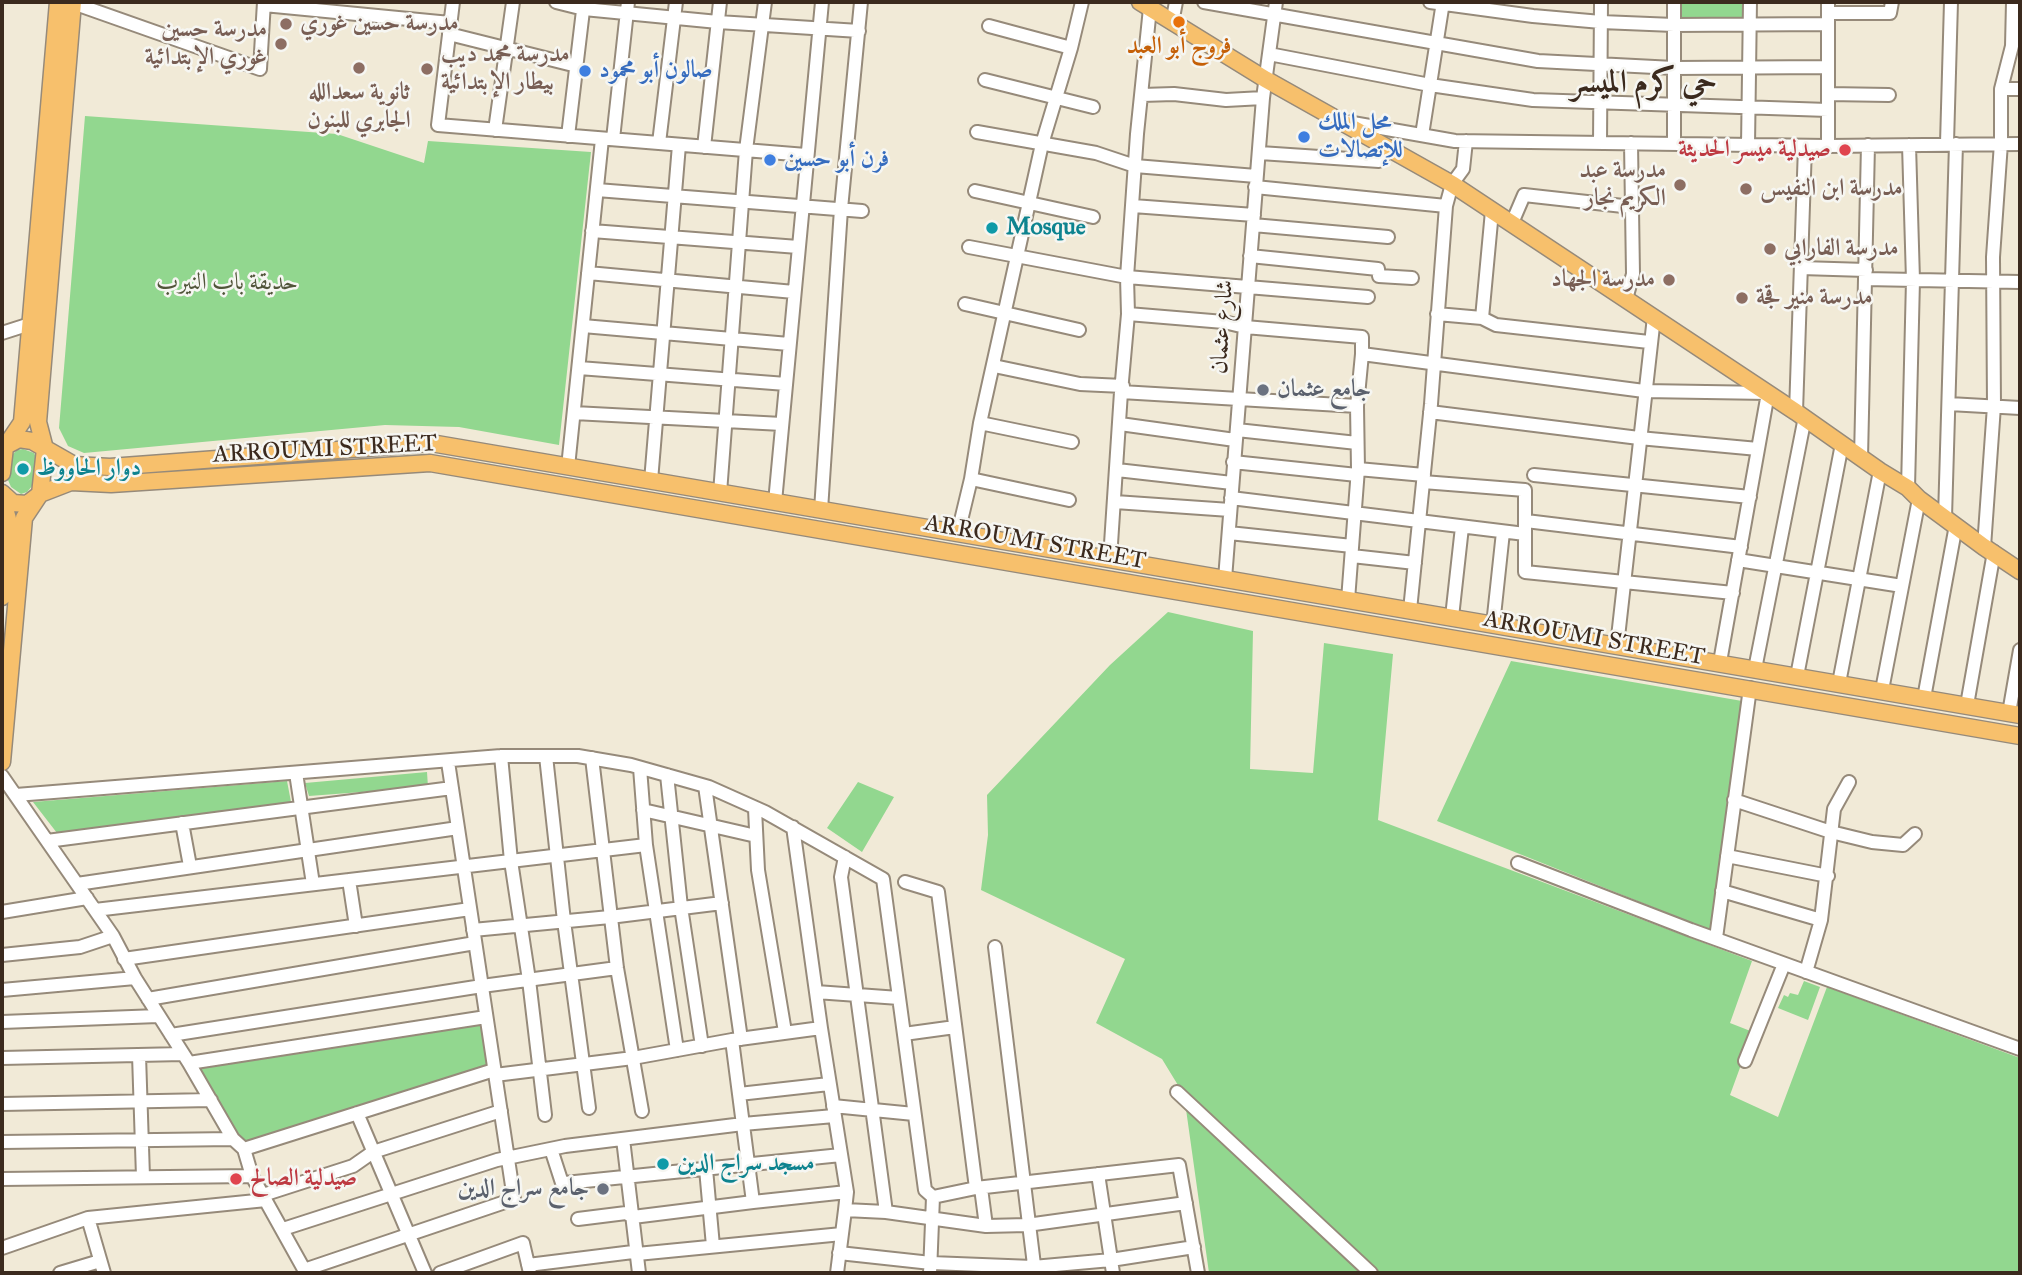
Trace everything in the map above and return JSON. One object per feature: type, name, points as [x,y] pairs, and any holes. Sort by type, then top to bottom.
[{"type":"main road","points":[[2,472],[3,448],[22,422],[58,2]]},
{"type":"main road","points":[[2,762],[24,518],[40,494],[45,449],[38,422],[73,2]]},
{"type":"main road","points":[[1145,5],[1265,79],[1452,184],[1800,414],[2020,571]]},
{"type":"main road","points":[[3,448],[19,439],[32,441],[45,449]]},
{"type":"main road","name":"ARROUMI STREET","points":[[45,449],[74,465],[110,467],[431,443],[2015,714]]},
{"type":"main road","name":"ARROUMI STREET","points":[[40,494],[71,482],[111,484],[430,464],[2020,736]]},
{"type":"main road","points":[[2,493],[13,503],[27,504],[40,494]]},
{"type":"main road","points":[[2,498],[8,519],[2,597]]},
{"type":"street","points":[[73,2],[260,69],[264,4],[325,6],[397,16],[450,28],[506,48],[577,66]]},
{"type":"street","points":[[397,16],[399,2]]},
{"type":"street","points":[[453,2],[438,125],[806,155]]},
{"type":"street","points":[[495,130],[513,2]]},
{"type":"street","points":[[556,2],[628,8],[674,18],[859,31]]},
{"type":"street","points":[[659,143],[676,2]]},
{"type":"street","points":[[704,147],[720,2]]},
{"type":"street","points":[[720,493],[746,150],[765,2]]},
{"type":"street","points":[[775,502],[822,2]]},
{"type":"street","points":[[821,510],[841,209],[861,2]]},
{"type":"street","points":[[958,533],[1042,144],[1082,2]]},
{"type":"street","points":[[1172,23],[1176,2]]},
{"type":"street","points":[[1204,2],[1275,8],[1436,44],[1538,61],[1674,68],[1828,67]]},
{"type":"street","points":[[1600,143],[1601,2]]},
{"type":"street","points":[[1674,2],[1674,144]]},
{"type":"street","points":[[1748,145],[1750,2]]},
{"type":"street","points":[[1422,135],[1436,44],[1439,3],[1601,22],[1674,25],[1750,23],[1828,13],[1890,13],[1892,2]]},
{"type":"street","points":[[1924,698],[1951,521],[1951,2]]},
{"type":"street","points":[[1967,705],[1989,550],[1994,405],[1992,281],[2001,143],[2001,89],[2016,46],[2013,2]]},
{"type":"street","points":[[568,136],[584,5]]},
{"type":"street","points":[[1110,559],[1128,314],[1127,277],[1142,95],[1145,5]]},
{"type":"street","points":[[568,467],[597,190],[628,8]]},
{"type":"street","name":"شارع عثمان","points":[[1225,579],[1263,98],[1275,8]]},
{"type":"street","points":[[1828,13],[1828,146]]},
{"type":"street","points":[[989,26],[1071,48]]},
{"type":"street","points":[[1269,54],[1430,85],[1533,100],[1828,110]]},
{"type":"street","points":[[985,80],[1093,107]]},
{"type":"street","points":[[2001,89],[2020,89]]},
{"type":"street","points":[[1142,95],[1174,94],[1226,100],[1263,98]]},
{"type":"street","points":[[1828,94],[1889,95]]},
{"type":"street","points":[[1340,121],[1466,141],[1805,146],[2020,144]]},
{"type":"street","points":[[977,132],[1096,153],[1135,166],[1446,206]]},
{"type":"street","points":[[1410,610],[1430,412],[1446,206],[1452,184],[1463,169],[1466,141]]},
{"type":"street","points":[[1626,299],[1633,274],[1630,144]]},
{"type":"street","points":[[651,481],[678,145]]},
{"type":"street","points":[[1861,458],[1868,145]]},
{"type":"street","points":[[1882,690],[1902,586],[1913,493],[1913,280],[1909,145]]},
{"type":"street","points":[[1755,669],[1776,565],[1800,414],[1805,146]]},
{"type":"street","points":[[1260,153],[1379,161],[1389,149]]},
{"type":"street","points":[[597,190],[862,211]]},
{"type":"street","points":[[975,191],[1093,218]]},
{"type":"street","points":[[1512,223],[1524,195],[1632,207]]},
{"type":"street","points":[[1133,206],[1388,237]]},
{"type":"street","points":[[1482,318],[1492,211]]},
{"type":"street","points":[[592,231],[798,247]]},
{"type":"street","points":[[969,247],[1127,277],[1368,297]]},
{"type":"street","points":[[1250,256],[1378,270],[1379,276],[1412,278]]},
{"type":"street","points":[[1801,268],[1913,280],[2020,282]]},
{"type":"street","points":[[588,273],[794,292]]},
{"type":"street","points":[[965,304],[1079,330]]},
{"type":"street","points":[[1128,314],[1362,337],[1357,406],[1358,472],[1348,600]]},
{"type":"street","points":[[1437,314],[1482,318],[1496,325],[1649,342]]},
{"type":"street","points":[[1617,646],[1649,342],[1654,317]]},
{"type":"street","points":[[2,332],[30,324]]},
{"type":"street","points":[[583,326],[789,344]]},
{"type":"street","points":[[1362,354],[1644,391],[1768,393],[1720,663]]},
{"type":"street","points":[[994,366],[1080,384],[1122,389],[1239,400],[1357,406]]},
{"type":"street","points":[[579,368],[786,384]]},
{"type":"street","points":[[1949,404],[2020,408]]},
{"type":"street","points":[[1430,412],[1639,438],[1758,449]]},
{"type":"street","points":[[574,413],[782,424]]},
{"type":"street","points":[[980,423],[1072,442]]},
{"type":"street","points":[[1120,424],[1357,443]]},
{"type":"street","points":[[1797,676],[1842,444]]},
{"type":"street","points":[[1233,462],[1423,478],[1525,490],[1525,572],[1733,593]]},
{"type":"street","points":[[1117,470],[1232,482]]},
{"type":"street","points":[[1839,683],[1880,471]]},
{"type":"street","points":[[1534,475],[1750,497]]},
{"type":"street","points":[[971,479],[1069,500]]},
{"type":"street","points":[[1115,502],[1231,504],[1354,512],[1503,532],[1526,528],[1629,534],[1740,554],[1776,565],[1902,586]]},
{"type":"street","points":[[1452,617],[1462,527]]},
{"type":"street","points":[[1493,625],[1503,532]]},
{"type":"street","points":[[1229,533],[1415,563]]},
{"type":"street","points":[[2015,714],[2020,650]]},
{"type":"street","points":[[1716,938],[1750,688]]},
{"type":"street","points":[[501,756],[510,861],[529,979],[545,1115]]},
{"type":"street","points":[[16,795],[501,756],[592,758],[705,786],[793,827],[883,879],[925,1190],[933,1196],[979,1188],[1179,1165],[1198,1273]]},
{"type":"street","points":[[546,756],[564,921],[589,1108]]},
{"type":"street","points":[[592,758],[617,968],[642,1111]]},
{"type":"street","points":[[2,776],[113,936],[135,978],[233,1139],[244,1149],[252,1176],[305,1272],[514,1199],[448,762]]},
{"type":"street","points":[[640,768],[646,845],[677,1050]]},
{"type":"street","points":[[296,773],[313,884]]},
{"type":"street","points":[[667,775],[681,907],[702,1045]]},
{"type":"street","points":[[1806,972],[1821,920],[1835,808],[1849,782]]},
{"type":"street","points":[[705,786],[722,902],[739,1094],[753,1202]]},
{"type":"street","points":[[47,841],[452,788]]},
{"type":"street","points":[[1734,800],[1831,832],[1903,845],[1915,834]]},
{"type":"street","points":[[755,809],[758,870],[785,1032]]},
{"type":"street","points":[[643,810],[755,836]]},
{"type":"street","points":[[182,823],[190,866]]},
{"type":"street","points":[[793,827],[847,1192],[837,1273]]},
{"type":"street","points":[[77,884],[458,828]]},
{"type":"street","points":[[95,910],[646,845]]},
{"type":"street","points":[[1727,856],[1828,876]]},
{"type":"street","points":[[845,858],[841,877],[886,1212]]},
{"type":"street","points":[[1518,863],[1784,964],[2020,1049]]},
{"type":"street","points":[[349,880],[356,926]]},
{"type":"street","points":[[905,882],[938,892],[955,1027],[986,1226]]},
{"type":"street","points":[[1722,891],[1821,920]]},
{"type":"street","points":[[2,912],[87,898]]},
{"type":"street","points":[[148,999],[520,925],[610,917],[722,902]]},
{"type":"street","points":[[124,959],[470,909]]},
{"type":"street","points":[[2,955],[80,947],[113,936]]},
{"type":"street","points":[[995,947],[1034,1270]]},
{"type":"street","points":[[1745,1061],[1784,964]]},
{"type":"street","points":[[171,1035],[482,986],[617,968]]},
{"type":"street","points":[[2,990],[135,978]]},
{"type":"street","points":[[816,992],[899,998]]},
{"type":"street","points":[[2,1022],[158,1016]]},
{"type":"street","points":[[2,1058],[139,1055],[186,1058],[486,1017]]},
{"type":"street","points":[[904,1034],[955,1027]]},
{"type":"street","points":[[244,1149],[357,1112],[495,1073],[632,1058],[821,1028]]},
{"type":"street","points":[[139,1055],[143,1177]]},
{"type":"street","points":[[739,1094],[830,1084]]},
{"type":"street","points":[[1177,1092],[1371,1273]]},
{"type":"street","points":[[2,1104],[211,1100]]},
{"type":"street","points":[[283,1229],[497,1160],[551,1149],[834,1111],[873,1110],[914,1114]]},
{"type":"street","points":[[2,1248],[88,1218],[264,1198],[353,1166],[373,1152],[500,1111]]},
{"type":"street","points":[[357,1112],[425,1273]]},
{"type":"street","points":[[2,1142],[233,1139]]},
{"type":"street","points":[[623,1139],[639,1273]]},
{"type":"street","points":[[551,1149],[562,1182],[748,1166],[841,1154]]},
{"type":"street","points":[[706,1169],[713,1246]]},
{"type":"street","points":[[1098,1174],[1113,1273]]},
{"type":"street","points":[[2,1179],[252,1176]]},
{"type":"street","points":[[578,1219],[626,1213],[633,1217],[847,1192]]},
{"type":"street","points":[[930,1268],[933,1196]]},
{"type":"street","points":[[845,1210],[886,1212],[986,1226],[1027,1225],[1186,1203]]},
{"type":"street","points":[[60,1273],[102,1267],[88,1218]]},
{"type":"street","points":[[440,1273],[523,1243],[529,1269],[633,1252],[637,1254],[842,1234]]},
{"type":"street","points":[[839,1253],[930,1268],[1034,1270],[1194,1247]]},
{"type":"green space","points":[[1678,2],[1744,2],[1744,20],[1677,20]]},
{"type":"green space","name":"حديقة باب النيرب","points":[[85,116],[337,134],[424,163],[428,141],[591,152],[559,445],[459,427],[385,425],[84,453],[68,446],[59,428]]},
{"type":"green space","points":[[23,449],[34,453],[37,459],[33,485],[21,494],[11,487],[8,480],[13,454]]},
{"type":"green space","points":[[1168,612],[1253,631],[1250,769],[1313,773],[1324,643],[1393,654],[1378,820],[1752,961],[1730,1023],[1753,1032],[1730,1095],[1778,1117],[1827,987],[2020,1058],[2020,1273],[1209,1273],[1184,1095],[1162,1059],[1096,1023],[1125,959],[981,890],[988,835],[987,795],[1110,665]]},
{"type":"green space","points":[[1511,661],[1742,701],[1710,930],[1437,821]]},
{"type":"green space","points":[[427,772],[428,787],[309,796],[305,783]]},
{"type":"green space","points":[[287,781],[291,802],[57,833],[33,802]]},
{"type":"green space","points":[[858,782],[894,797],[862,852],[827,828]]},
{"type":"green space","points":[[1804,981],[1820,987],[1808,1020],[1778,1008],[1784,995],[1798,995]]},
{"type":"green space","points":[[481,1022],[488,1067],[244,1149],[199,1067]]},
{"type":"place","name":"فروج أبو العبد","points":[[1179,22]]},
{"type":"place","name":"مدرسة حسين غوري","points":[[286,24]]},
{"type":"place","name":"مدرسة حسين غوري الإبتدائية","points":[[281,44]]},
{"type":"place","name":"ثانوية سعدالله الجابري للبنون","points":[[359,68]]},
{"type":"place","name":"مدرسة محمد ديب بيطار الإبتدائية","points":[[427,69]]},
{"type":"place","name":"صالون أبو محمود","points":[[585,71]]},
{"type":"place","name":"محل الملك للإتصالات","points":[[1304,137]]},
{"type":"place","name":"صيدلية ميسر الحديثة","points":[[1845,150]]},
{"type":"place","name":"فرن أبو حسين","points":[[770,160]]},
{"type":"place","name":"مدرسة عبد الكريم نجار","points":[[1680,185]]},
{"type":"place","name":"مدرسة ابن النفيس","points":[[1746,189]]},
{"type":"place","name":"Mosque","points":[[992,228]]},
{"type":"place","name":"مدرسة الفارابي","points":[[1770,249]]},
{"type":"place","name":"مدرسة الجهاد","points":[[1669,280]]},
{"type":"place","name":"مدرسة منير قجة","points":[[1742,298]]},
{"type":"place","name":"جامع عثمان","points":[[1263,390]]},
{"type":"place","name":"دوار الحاووظ","points":[[23,469]]},
{"type":"place","name":"مسجد سراج الدين","points":[[663,1164]]},
{"type":"place","name":"صيدلية الصالح","points":[[236,1179]]},
{"type":"place","name":"جامع سراج الدين","points":[[603,1189]]},
{"type":"district","name":"حي كرم الميسر","points":[[1644,84]]}]
